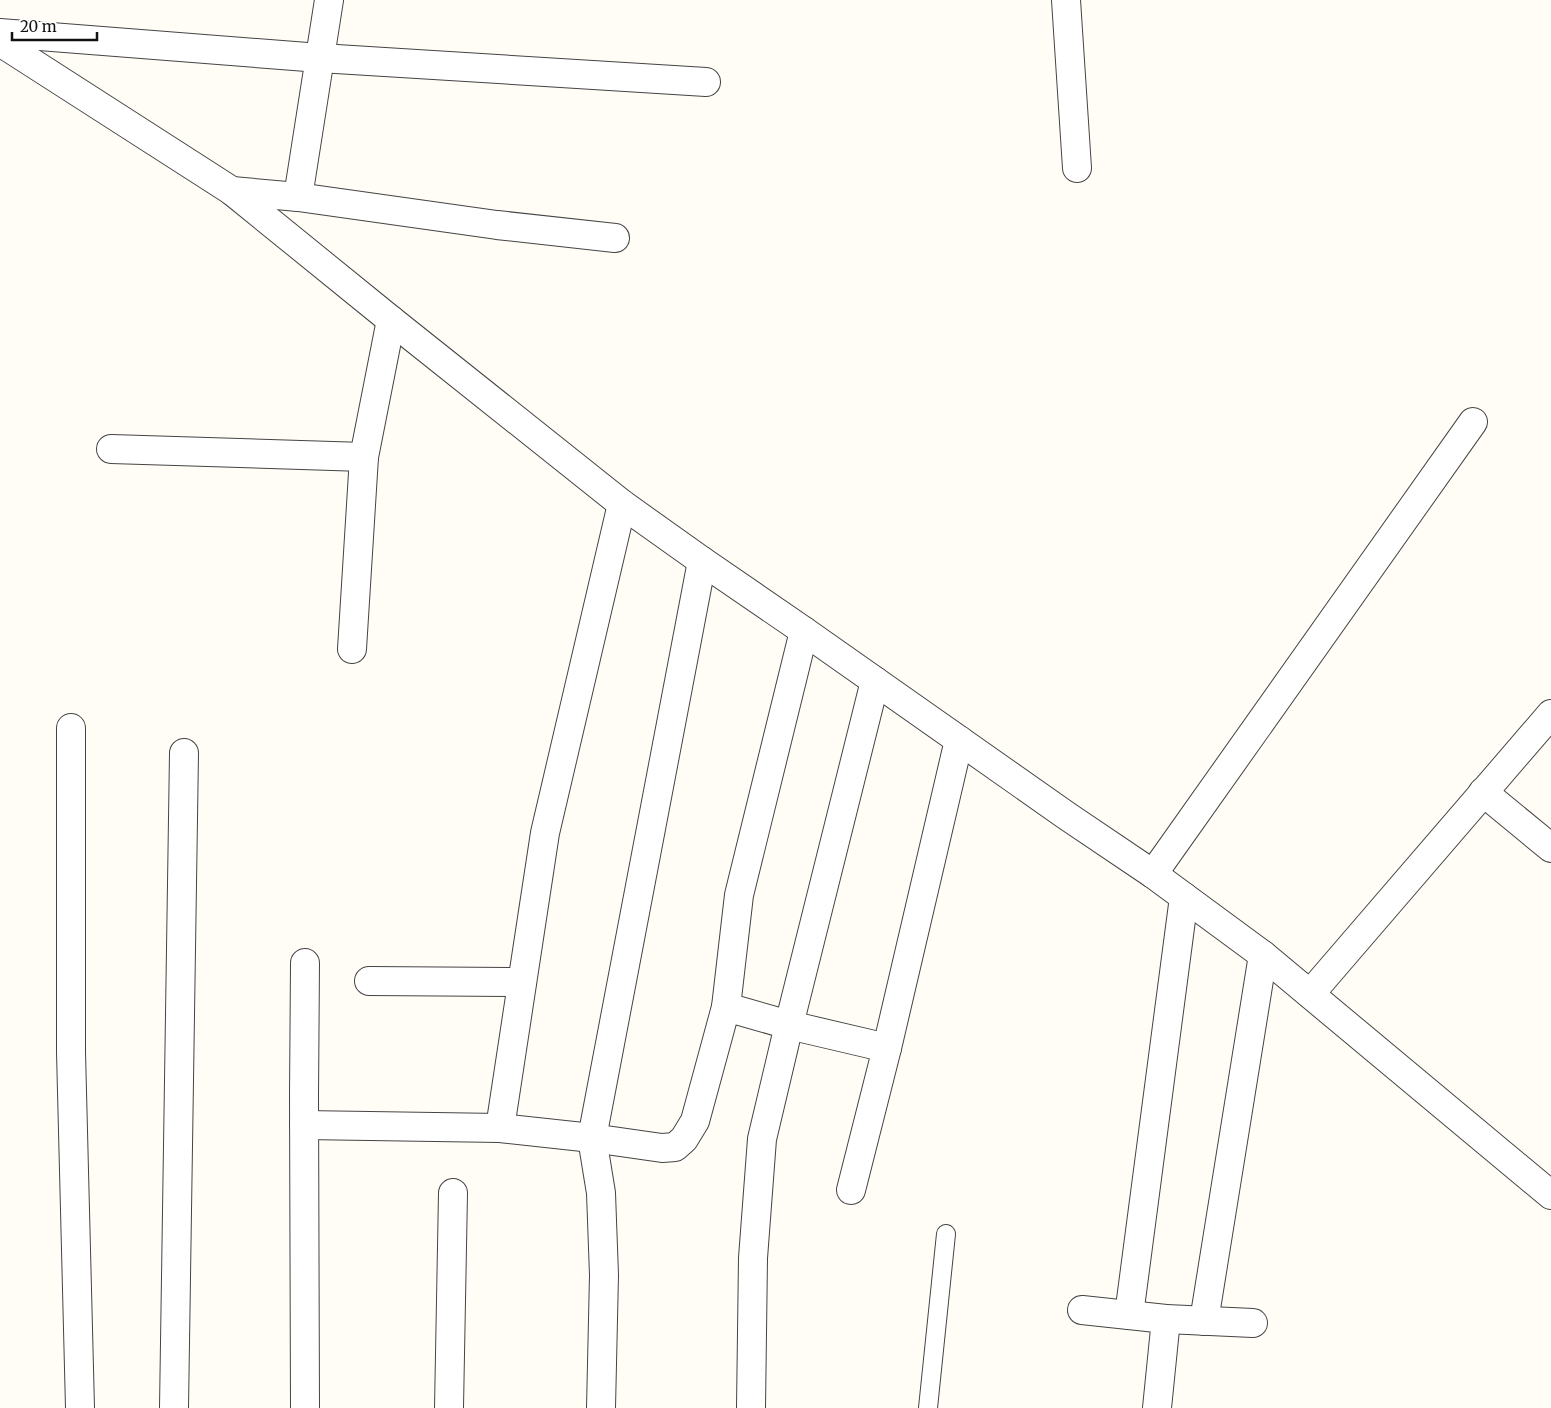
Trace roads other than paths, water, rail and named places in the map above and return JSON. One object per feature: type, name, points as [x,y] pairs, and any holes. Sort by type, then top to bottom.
[{"type":"street","points":[[298,197],[329,0]]},
{"type":"street","points":[[1066,0],[1077,168]]},
{"type":"street","points":[[0,33],[320,58],[706,82]]},
{"type":"street","points":[[0,42],[232,191],[622,504],[1067,816],[1153,874],[1263,955],[1551,1195]]},
{"type":"street","points":[[232,191],[298,197],[497,225],[615,238]]},
{"type":"street","points":[[352,649],[364,457],[391,320]]},
{"type":"street","points":[[1153,874],[1473,422]]},
{"type":"street","points":[[111,449],[364,457]]},
{"type":"street","points":[[500,1128],[545,833],[622,504]]},
{"type":"street","points":[[601,1408],[604,1275],[601,1194],[592,1138],[702,561]]},
{"type":"street","points":[[304,1125],[500,1128],[662,1148],[675,1147],[684,1140],[695,1121],[726,1007],[739,895],[804,631]]},
{"type":"street","points":[[751,1408],[753,1258],[762,1140],[789,1025],[876,681]]},
{"type":"street","points":[[1310,994],[1551,714]]},
{"type":"street","points":[[71,728],[71,1052],[80,1408]]},
{"type":"street","points":[[851,1190],[887,1048],[959,740]]},
{"type":"street","points":[[174,1408],[184,753]]},
{"type":"street","points":[[1483,792],[1551,848]]},
{"type":"street","points":[[1129,1315],[1184,897]]},
{"type":"street","points":[[1204,1321],[1263,955]]},
{"type":"street","points":[[305,963],[305,1408]]},
{"type":"street","points":[[369,982],[522,982]]},
{"type":"street","points":[[726,1007],[789,1025],[887,1048]]},
{"type":"street","points":[[449,1408],[453,1193]]},
{"type":"street","points":[[1082,1310],[1166,1319],[1253,1323]]},
{"type":"street","points":[[1157,1408],[1166,1319]]},
{"type":"lane","points":[[928,1408],[946,1234]]}]
